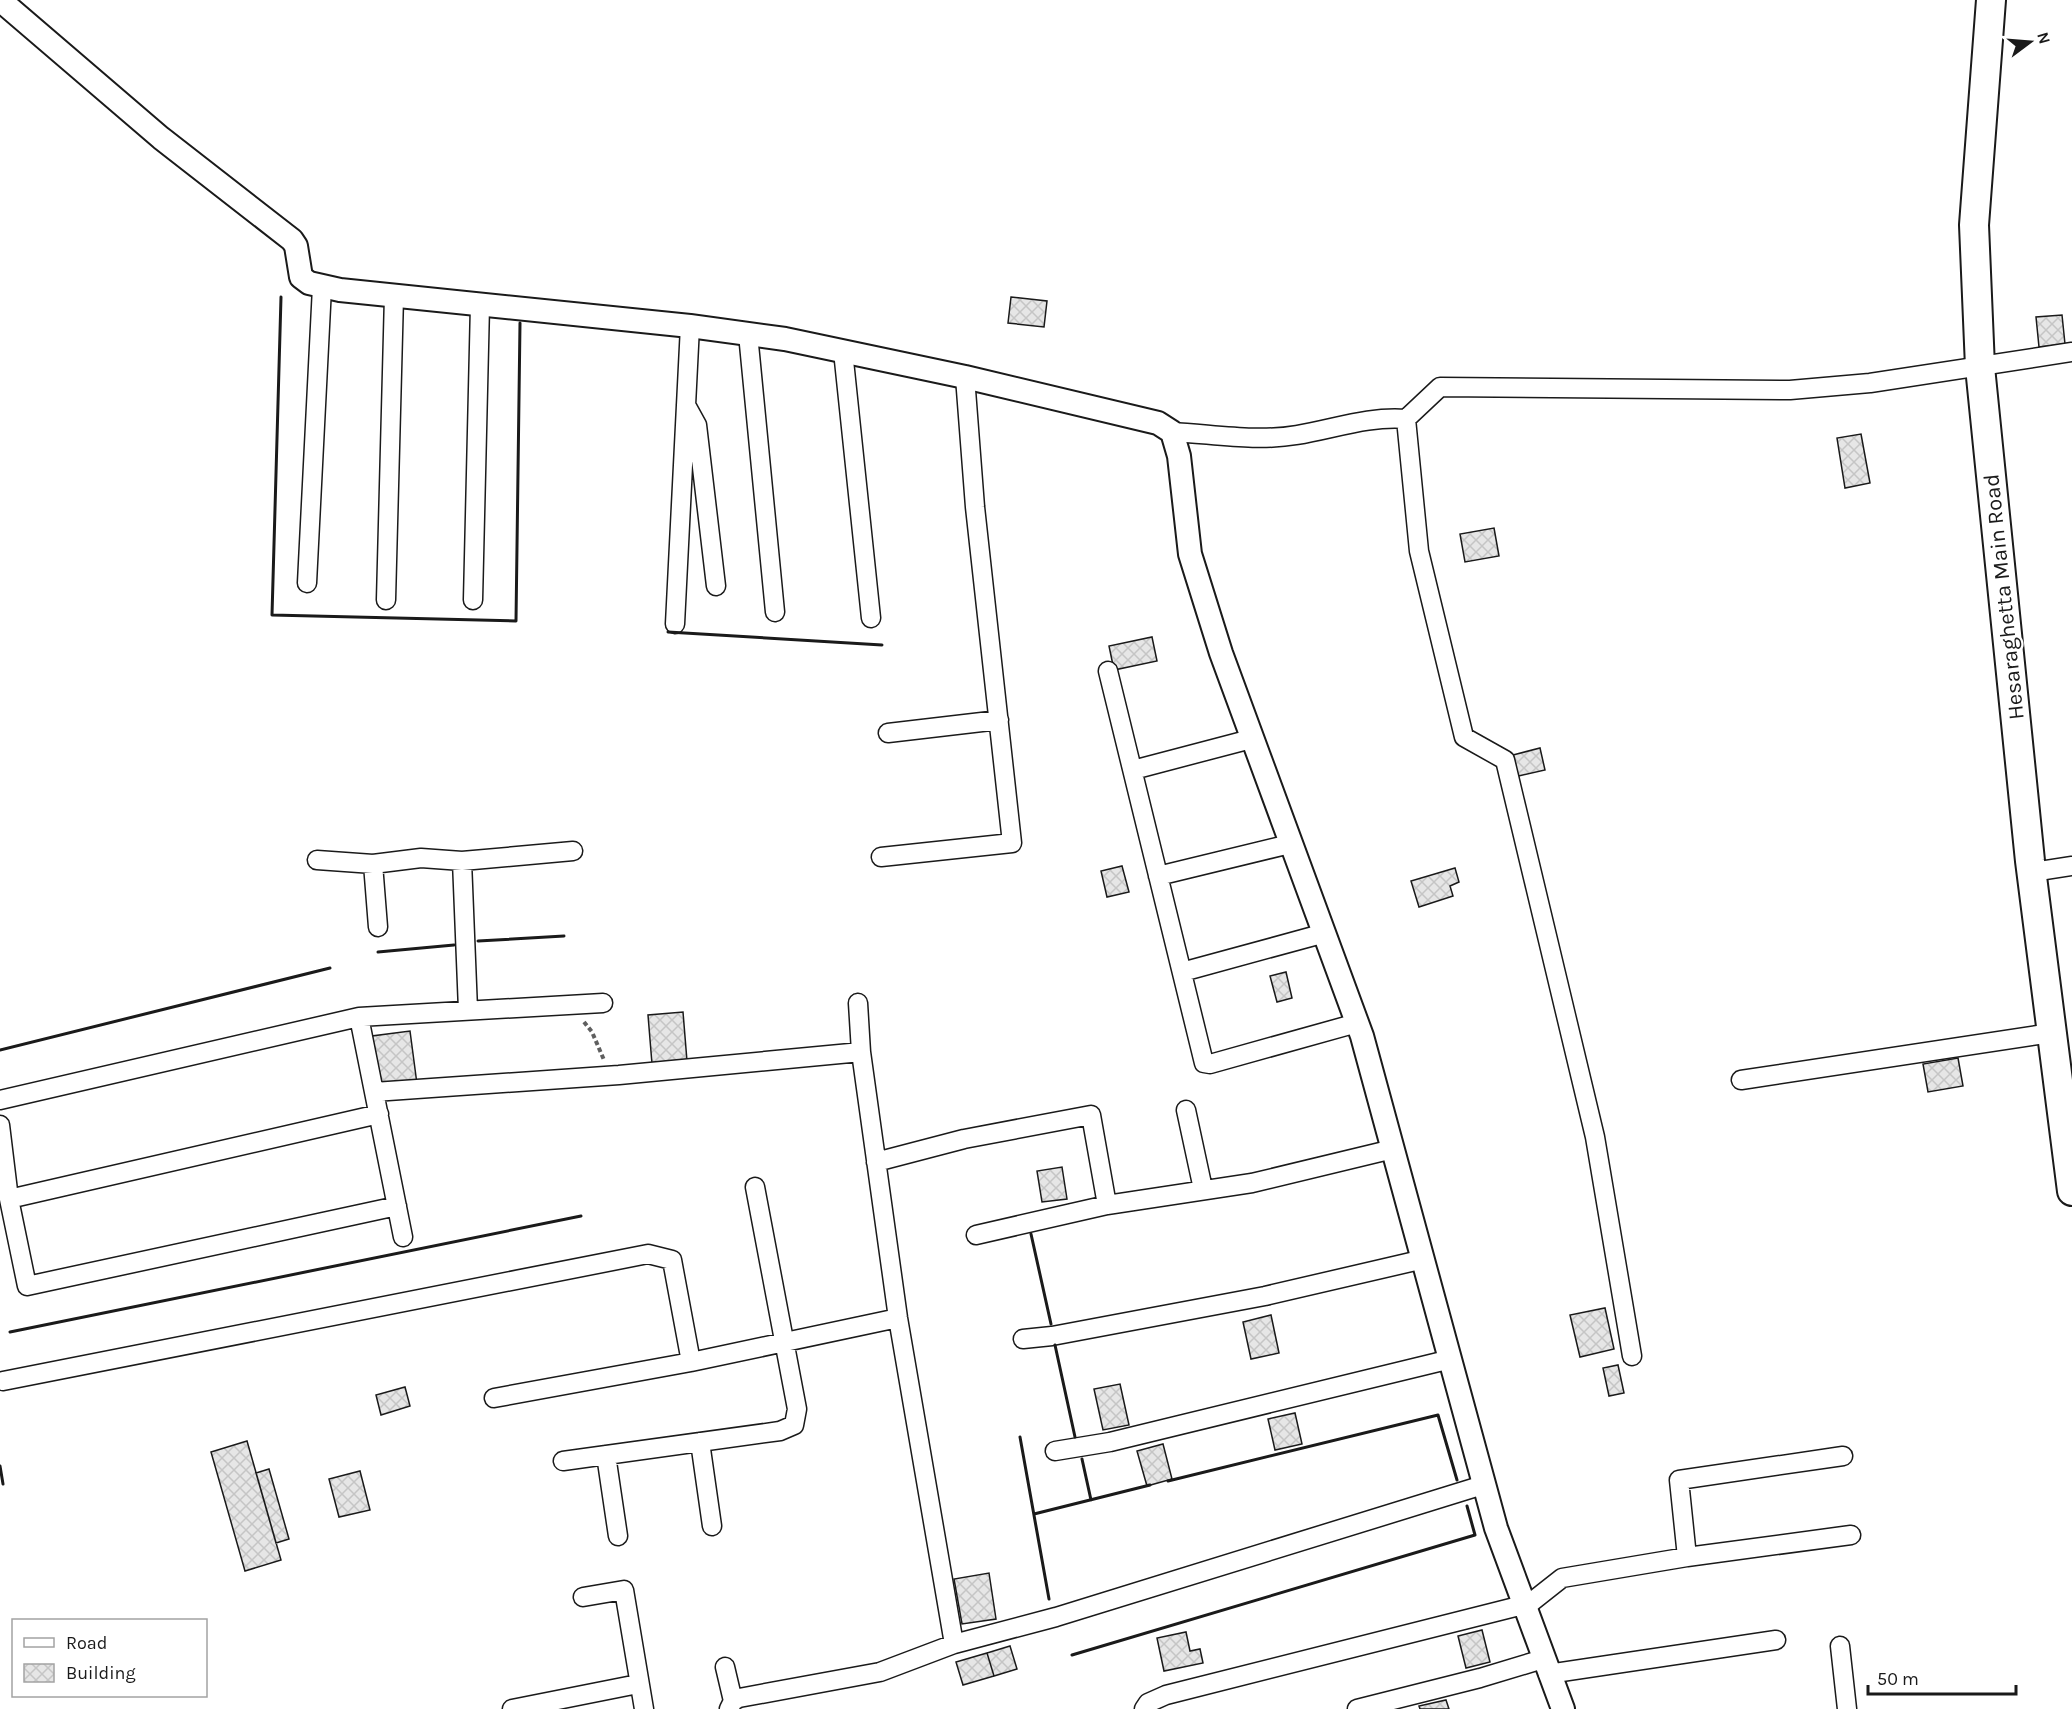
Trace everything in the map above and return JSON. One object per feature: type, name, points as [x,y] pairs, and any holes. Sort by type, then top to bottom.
[{"type":"main road","name":"Hesaraghetta Main Road","points":[[1991,0],[1974,225],[1980,367],[2032,872],[2072,1191]]},
{"type":"street","points":[[0,0],[161,138],[292,240],[296,246],[301,277],[321,287],[748,334],[965,377],[1158,423],[1172,432],[1269,438],[1297,435],[1362,420],[1406,419],[1440,387],[1790,390],[1869,383],[2072,352]]},
{"type":"street","points":[[307,583],[321,287]]},
{"type":"street","points":[[386,600],[394,296]]},
{"type":"street","points":[[473,600],[480,305]]},
{"type":"street","points":[[675,624],[690,326]]},
{"type":"street","points":[[748,334],[775,612]]},
{"type":"street","points":[[843,351],[871,618]]},
{"type":"street","points":[[880,857],[1012,843],[975,507],[965,377]]},
{"type":"street","points":[[686,405],[697,425],[716,586]]},
{"type":"street","points":[[1406,419],[1419,551],[1464,737],[1505,760],[1595,1137],[1632,1356]]},
{"type":"street","points":[[1172,432],[1179,456],[1190,554],[1251,739],[1357,1023],[1424,1259],[1483,1485],[1523,1607],[1563,1709]]},
{"type":"street","points":[[1108,671],[1204,1063],[1208,1064],[1357,1023]]},
{"type":"street","points":[[888,733],[999,720]]},
{"type":"street","points":[[1133,770],[1251,739]]},
{"type":"street","points":[[1158,876],[1290,844]]},
{"type":"street","points":[[317,860],[374,864],[421,858],[462,861],[573,851]]},
{"type":"street","points":[[462,861],[468,1010]]},
{"type":"street","points":[[374,864],[378,927]]},
{"type":"street","points":[[2032,872],[2072,866]]},
{"type":"street","points":[[1182,972],[1325,933]]},
{"type":"street","points":[[858,1003],[861,1052],[898,1318],[954,1644]]},
{"type":"street","points":[[0,1100],[359,1017],[603,1004]]},
{"type":"street","points":[[359,1017],[403,1237]]},
{"type":"street","points":[[1741,1080],[2051,1033]]},
{"type":"street","points":[[374,1092],[610,1075],[861,1052]]},
{"type":"street","points":[[1186,1110],[1203,1190]]},
{"type":"street","points":[[9,1199],[379,1114]]},
{"type":"street","points":[[876,1162],[964,1139],[1091,1115],[1107,1205]]},
{"type":"street","points":[[0,1125],[9,1199],[27,1286],[397,1206]]},
{"type":"street","points":[[976,1234],[1107,1205],[1252,1183],[1393,1149]]},
{"type":"street","points":[[563,1461],[780,1431],[794,1425],[797,1408],[754,1187]]},
{"type":"street","points":[[3,1382],[648,1254],[672,1260],[691,1362]]},
{"type":"street","points":[[1023,1339],[1052,1336],[1265,1296],[1424,1259]]},
{"type":"street","points":[[494,1398],[691,1362],[898,1318]]},
{"type":"street","points":[[1055,1451],[1110,1442],[1451,1359]]},
{"type":"street","points":[[700,1442],[712,1526]]},
{"type":"street","points":[[606,1455],[618,1536]]},
{"type":"street","points":[[1687,1557],[1678,1480],[1843,1456]]},
{"type":"street","points":[[731,1705],[739,1698],[880,1672],[954,1644],[1056,1617],[1483,1485]]},
{"type":"street","points":[[1144,1709],[1148,1703],[1166,1695],[1523,1607],[1562,1578],[1687,1557],[1851,1535]]},
{"type":"street","points":[[583,1597],[624,1590],[644,1709]]},
{"type":"street","points":[[1357,1709],[1480,1678],[1545,1666],[1776,1640]]},
{"type":"street","points":[[1840,1646],[1847,1709]]},
{"type":"street","points":[[724,1667],[731,1705]]},
{"type":"street","points":[[512,1709],[638,1684]]},
{"type":"path","points":[[570,1005],[592,1032],[610,1075]]},
{"type":"building","points":[[1011,297],[1047,301],[1044,327],[1008,323]]},
{"type":"building","points":[[2062,315],[2065,344],[2039,347],[2036,317]]},
{"type":"building","points":[[1861,434],[1870,483],[1845,488],[1837,438]]},
{"type":"building","points":[[1494,528],[1499,556],[1465,562],[1460,534]]},
{"type":"building","points":[[1152,637],[1157,661],[1114,670],[1109,646]]},
{"type":"building","points":[[1540,748],[1545,770],[1514,777],[1509,756]]},
{"type":"building","points":[[1122,866],[1129,892],[1107,897],[1101,871]]},
{"type":"building","points":[[1455,868],[1459,882],[1450,886],[1453,896],[1419,907],[1411,881]]},
{"type":"building","points":[[1286,972],[1292,998],[1277,1002],[1270,976]]},
{"type":"building","points":[[683,1012],[687,1061],[652,1064],[648,1015]]},
{"type":"building","points":[[410,1031],[417,1084],[379,1089],[372,1036]]},
{"type":"building","points":[[1958,1058],[1963,1086],[1928,1092],[1923,1064]]},
{"type":"building","points":[[1062,1167],[1067,1199],[1042,1202],[1037,1171]]},
{"type":"building","points":[[1605,1308],[1614,1349],[1580,1357],[1570,1315]]},
{"type":"building","points":[[1271,1315],[1279,1353],[1251,1359],[1243,1322]]},
{"type":"building","points":[[1618,1365],[1624,1393],[1609,1396],[1603,1368]]},
{"type":"building","points":[[1120,1384],[1129,1425],[1103,1430],[1094,1389]]},
{"type":"building","points":[[405,1387],[410,1406],[381,1415],[376,1395]]},
{"type":"building","points":[[1295,1413],[1302,1444],[1275,1450],[1268,1419]]},
{"type":"building","points":[[247,1441],[281,1560],[245,1571],[211,1452]]},
{"type":"building","points":[[1163,1444],[1172,1479],[1147,1486],[1137,1451]]},
{"type":"building","points":[[269,1469],[289,1539],[276,1543],[256,1473]]},
{"type":"building","points":[[360,1471],[370,1510],[339,1517],[329,1479]]},
{"type":"building","points":[[989,1573],[996,1619],[962,1624],[954,1579]]},
{"type":"building","points":[[1482,1630],[1490,1662],[1466,1668],[1458,1636]]},
{"type":"building","points":[[1186,1632],[1190,1651],[1200,1649],[1203,1663],[1164,1671],[1157,1638]]},
{"type":"building","points":[[1010,1646],[1017,1669],[994,1676],[987,1653]]},
{"type":"building","points":[[987,1653],[994,1676],[963,1685],[956,1662]]},
{"type":"building","points":[[1446,1700],[1449,1709],[1420,1709],[1419,1706]]},
{"type":"wall","points":[[281,297],[272,615],[516,621],[520,323]]},
{"type":"wall","points":[[668,632],[882,645]]},
{"type":"wall","points":[[478,941],[564,936]]},
{"type":"wall","points":[[378,952],[454,945]]},
{"type":"wall","points":[[0,1050],[330,968]]},
{"type":"wall","points":[[10,1332],[581,1216]]},
{"type":"wall","points":[[1031,1234],[1051,1324]]},
{"type":"wall","points":[[1055,1345],[1075,1437]]},
{"type":"wall","points":[[1168,1481],[1438,1415],[1457,1480]]},
{"type":"wall","points":[[1020,1437],[1049,1599]]},
{"type":"wall","points":[[1082,1459],[1091,1500]]},
{"type":"wall","points":[[0,1466],[3,1484]]},
{"type":"wall","points":[[1034,1514],[1150,1485]]},
{"type":"wall","points":[[1072,1655],[1475,1535],[1467,1506]]}]
